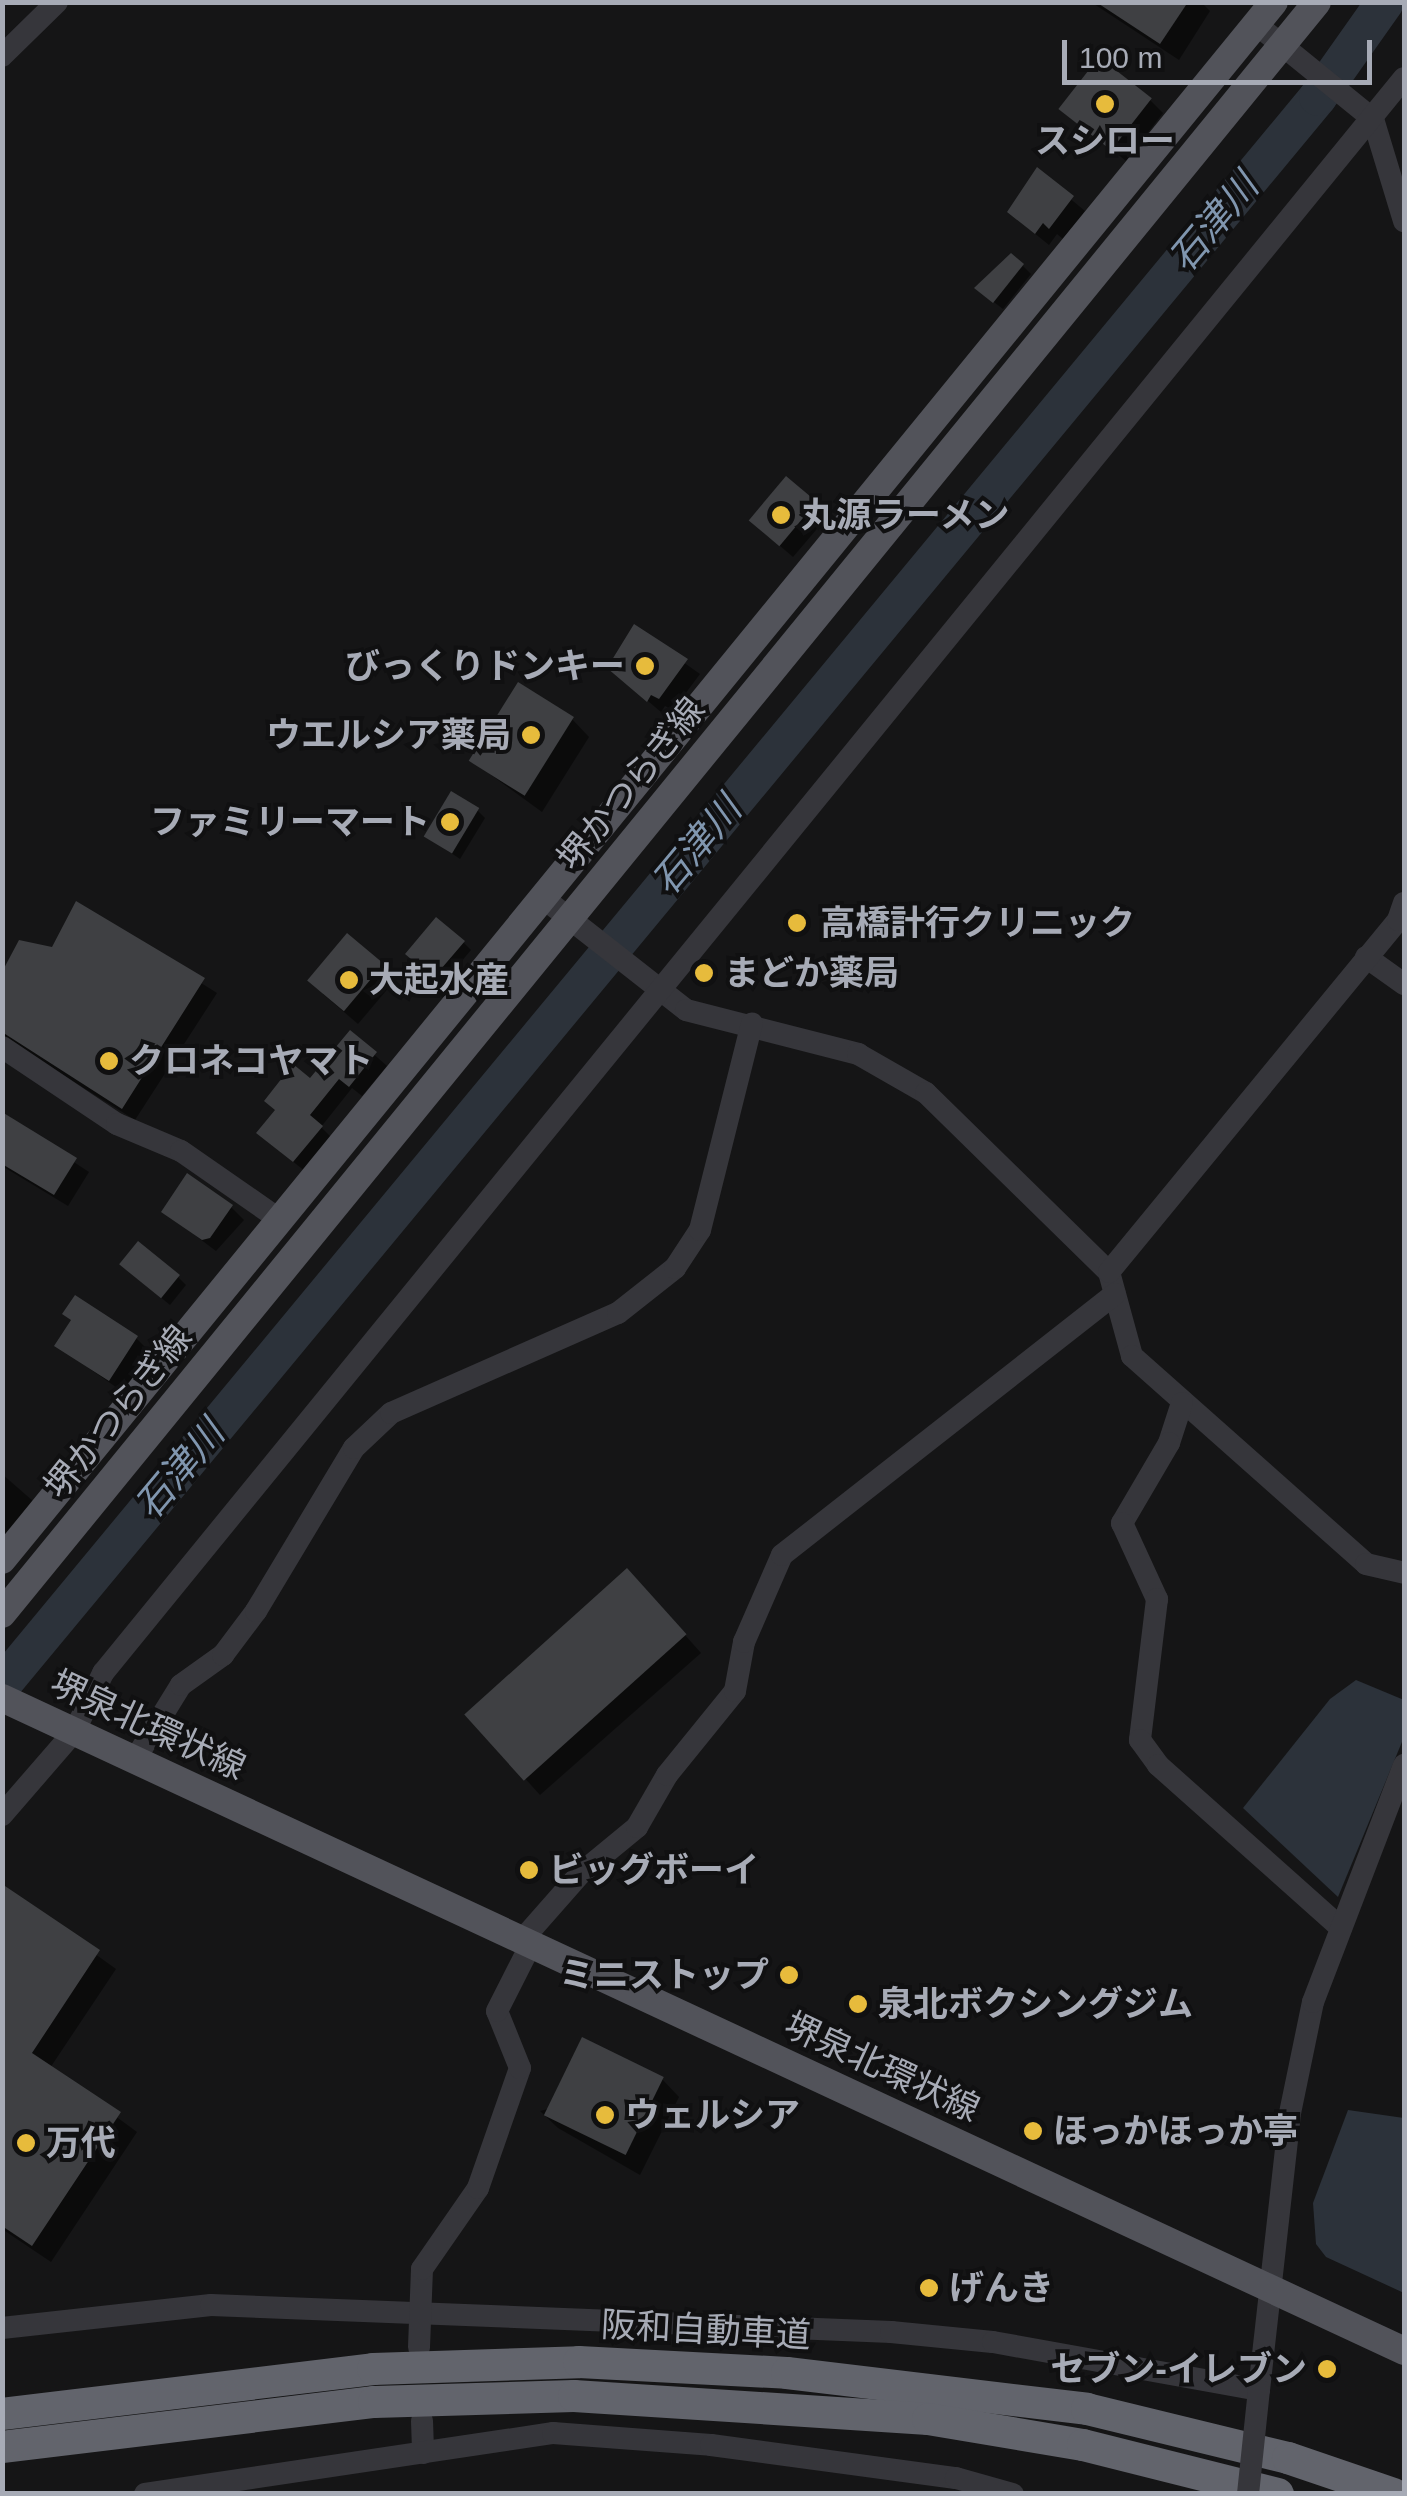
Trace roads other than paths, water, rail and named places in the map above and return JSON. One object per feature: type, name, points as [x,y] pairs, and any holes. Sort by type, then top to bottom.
[{"type":"highway","name":"阪和自動車道","points":[[2,2414],[373,2369],[579,2362],[788,2373],[1087,2409],[1288,2458],[1394,2494]]},
{"type":"highway","name":"阪和自動車道","points":[[2,2447],[374,2402],[574,2396],[928,2419],[1083,2445],[1278,2494]]},
{"type":"main road","name":"堺かつらぎ線","points":[[2,1614],[578,927],[1291,53],[1317,2]]},
{"type":"main road","name":"堺かつらぎ線","points":[[2,1560],[1265,14]]},
{"type":"main road","name":"堺泉北環状線","points":[[2,1698],[1404,2351]]},
{"type":"street","points":[[2,56],[58,2]]},
{"type":"street","points":[[1265,14],[1291,53],[1372,120],[1404,221]]},
{"type":"street","points":[[2,1814],[102,1673],[1404,78]]},
{"type":"street","points":[[542,898],[686,1010],[752,1023],[896,1072],[970,1134],[1112,1283],[1132,1356],[1366,1564],[1404,1573]]},
{"type":"street","points":[[418,2347],[416,2310],[422,2269],[478,2188],[520,2068],[498,2011],[526,1942],[580,1874],[637,1827],[667,1775],[735,1691],[744,1642],[782,1555],[1112,1283],[1404,903]]},
{"type":"street","points":[[1366,957],[1404,984]]},
{"type":"street","points":[[134,1761],[181,1685],[222,1656],[256,1611],[354,1448],[391,1413],[618,1313],[675,1268],[700,1230],[752,1023]]},
{"type":"street","points":[[2,1047],[118,1124],[181,1151],[278,1220]]},
{"type":"street","points":[[1182,1403],[1170,1443],[1122,1523],[1158,1599],[1140,1740],[1158,1765],[1342,1928]]},
{"type":"street","points":[[1248,2494],[1290,2113],[1313,2002],[1404,1765]]},
{"type":"street","points":[[2,2328],[211,2305],[416,2310],[892,2332],[994,2342],[1259,2390]]},
{"type":"street","points":[[422,2421],[423,2453]]},
{"type":"street","points":[[145,2494],[553,2433],[890,2470],[1013,2494]]},
{"type":"waterway","name":"石津川","points":[[2,1685],[1318,97],[1385,2]]},
{"type":"place","name":"スシロー","points":[[1105,104]]},
{"type":"place","name":"丸源ラーメン","points":[[781,515]]},
{"type":"place","name":"びっくりドンキー","points":[[645,666]]},
{"type":"place","name":"ウエルシア薬局","points":[[531,735]]},
{"type":"place","name":"ファミリーマート","points":[[450,822]]},
{"type":"place","name":"高橋計行クリニック","points":[[797,923]]},
{"type":"place","name":"まどか薬局","points":[[704,973]]},
{"type":"place","name":"大起水産","points":[[349,980]]},
{"type":"place","name":"クロネコヤマト","points":[[109,1061]]},
{"type":"place","name":"ビッグボーイ","points":[[529,1870]]},
{"type":"place","name":"ミニストップ","points":[[789,1975]]},
{"type":"place","name":"泉北ボクシングジム","points":[[858,2004]]},
{"type":"place","name":"ウェルシア","points":[[605,2115]]},
{"type":"place","name":"ほっかほっか亭","points":[[1033,2131]]},
{"type":"place","name":"万代","points":[[26,2143]]},
{"type":"place","name":"げんき","points":[[929,2288]]},
{"type":"place","name":"セブン-イレブン","points":[[1327,2369]]}]
